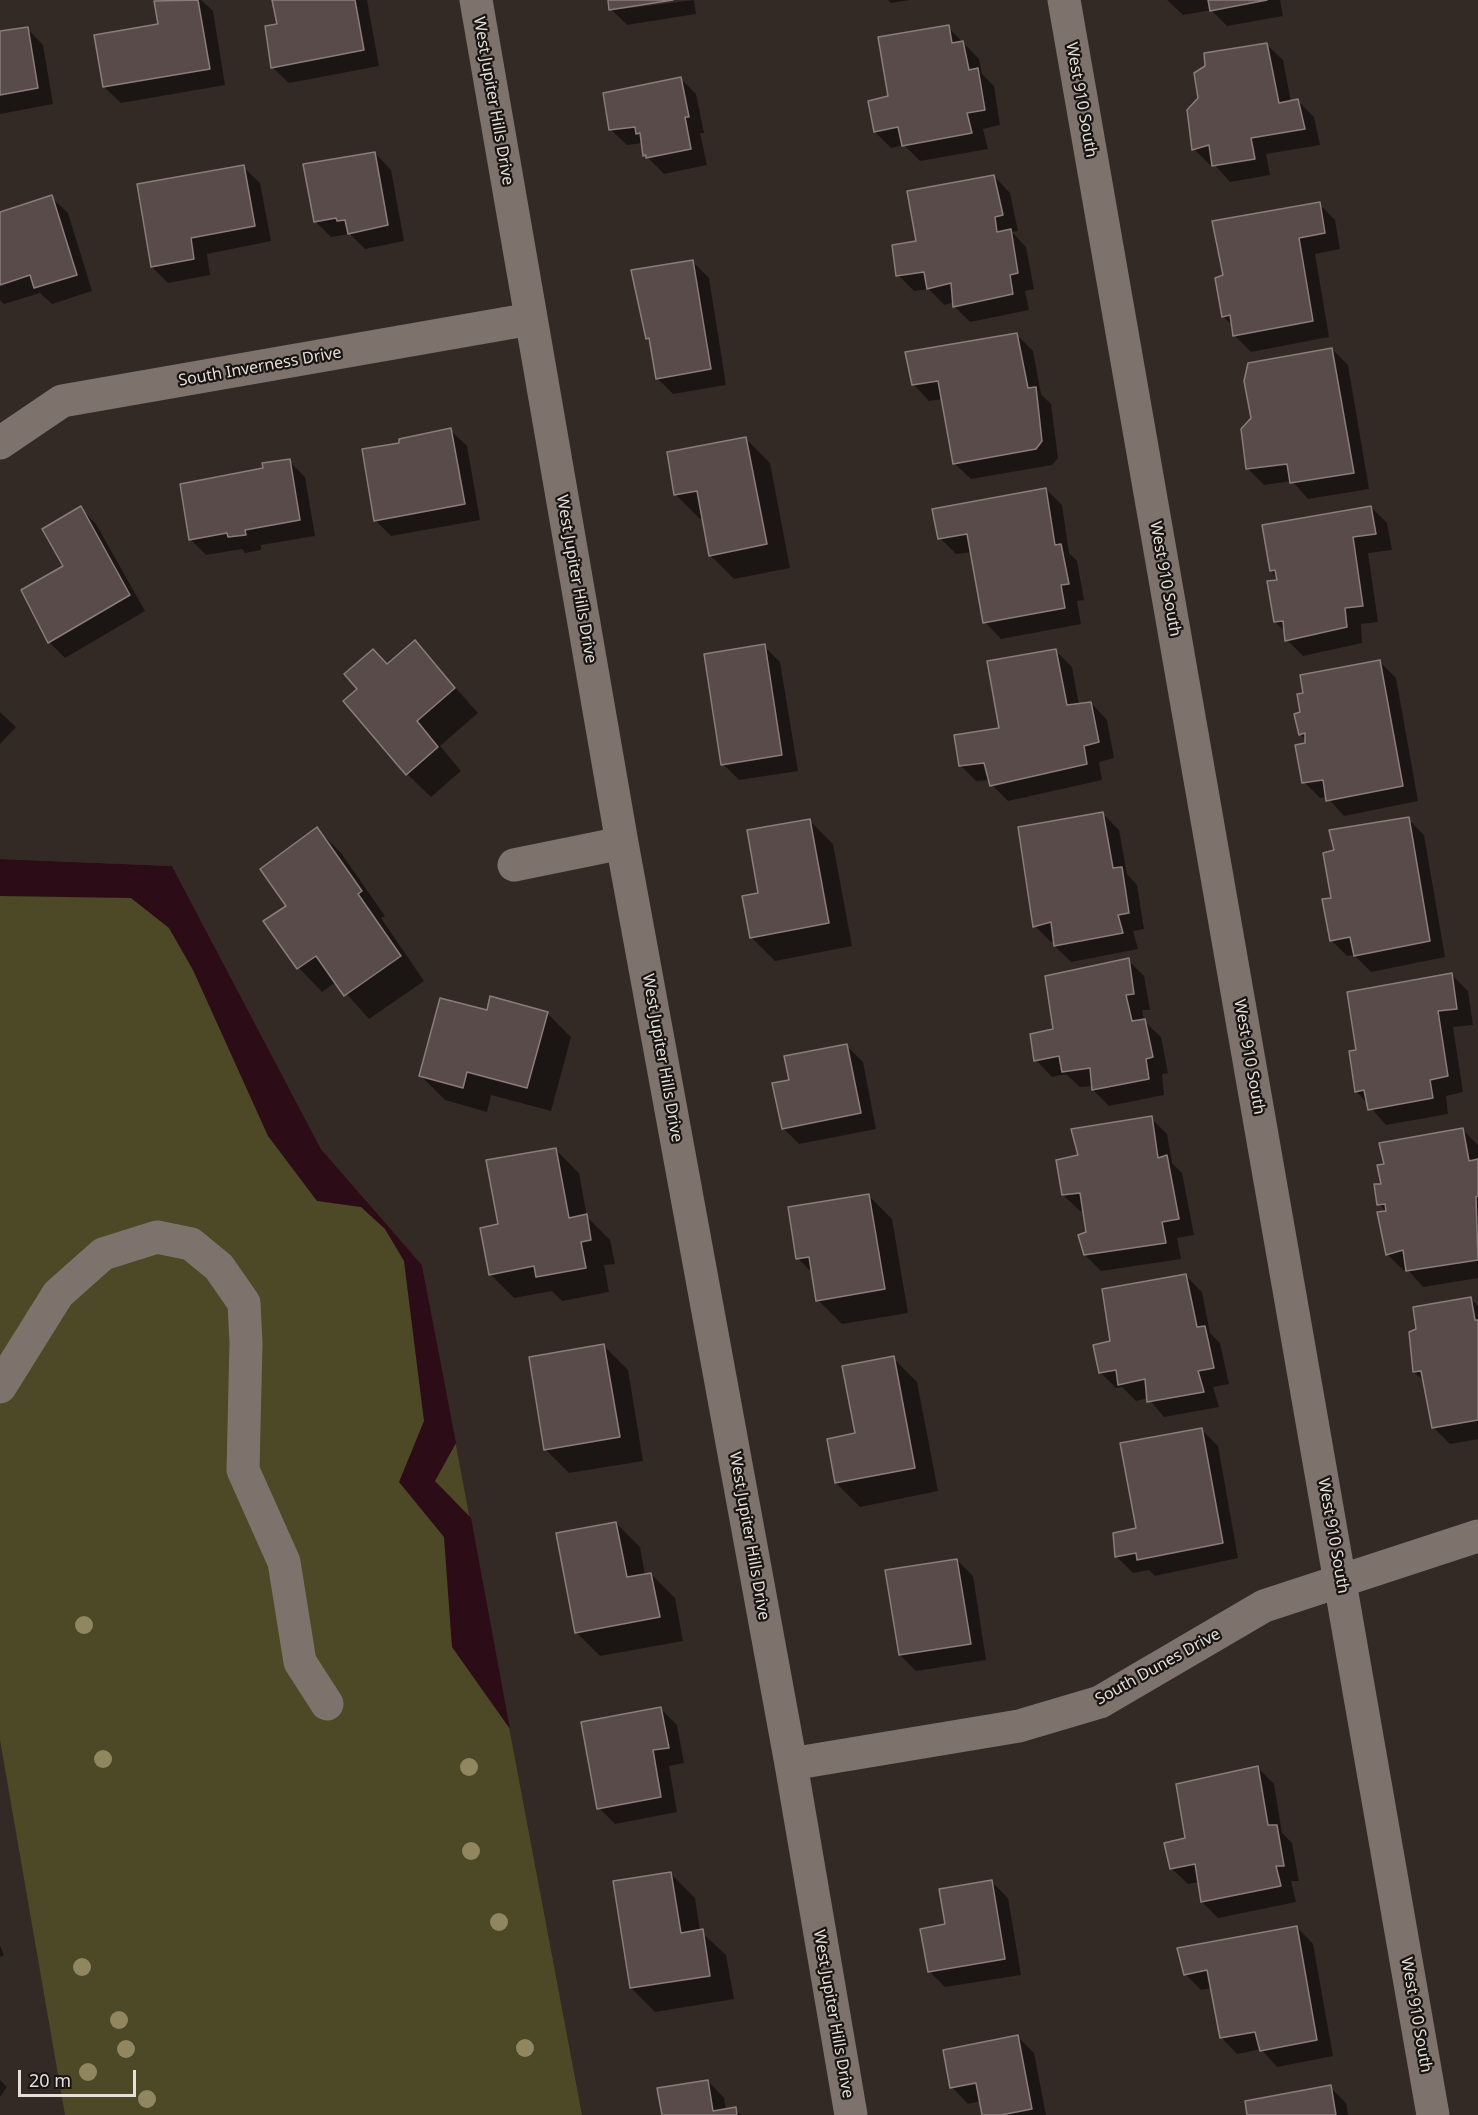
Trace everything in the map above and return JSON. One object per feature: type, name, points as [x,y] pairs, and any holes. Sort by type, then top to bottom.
[{"type":"street","name":"West Jupiter Hills Drive","points":[[476,0],[622,843],[791,1764],[851,2115]]},
{"type":"street","name":"West 910 South","points":[[1064,0],[1433,2115]]},
{"type":"street","name":"South Inverness Drive","points":[[0,443],[62,401],[531,319]]},
{"type":"street","points":[[514,865],[622,843]]},
{"type":"street","points":[[0,1387],[58,1294],[103,1254],[157,1236],[191,1244],[219,1267],[244,1303],[243,1470],[284,1562],[300,1662],[327,1704]]},
{"type":"street","name":"South Dunes Drive","points":[[791,1764],[1019,1726],[1100,1702],[1264,1606],[1341,1583],[1478,1536]]},
{"type":"shaded area","points":[[0,859],[172,866],[321,1149],[422,1265],[582,2115],[65,2115],[0,1740]]},
{"type":"shaded area","points":[[0,859],[172,866],[321,1149],[422,1265],[456,1443],[435,1481],[471,1518],[510,1729],[452,1647],[444,1537],[399,1482],[424,1421],[404,1261],[385,1229],[361,1207],[317,1201],[268,1136],[193,970],[169,928],[131,898],[0,896]]},
{"type":"building","points":[[198,0],[210,69],[103,87],[94,35],[158,24],[154,1]]},
{"type":"building","points":[[272,0],[355,0],[364,50],[271,68],[265,26],[277,24]]},
{"type":"building","points":[[608,0],[673,0],[609,10]]},
{"type":"building","points":[[1208,0],[1267,0],[1210,11]]},
{"type":"building","points":[[949,25],[952,43],[963,41],[969,70],[978,68],[985,110],[967,113],[972,133],[902,146],[898,127],[874,132],[868,101],[888,96],[878,37]]},
{"type":"building","points":[[28,27],[38,88],[0,95],[0,31]]},
{"type":"building","points":[[1267,43],[1279,103],[1298,99],[1305,129],[1251,138],[1255,159],[1212,166],[1209,145],[1192,150],[1187,110],[1198,98],[1194,73],[1205,66],[1204,53]]},
{"type":"building","points":[[681,77],[689,117],[685,117],[691,149],[646,158],[646,155],[643,156],[640,133],[636,134],[635,127],[609,130],[603,93]]},
{"type":"building","points":[[375,152],[388,225],[348,234],[345,220],[337,221],[336,218],[314,222],[303,164]]},
{"type":"building","points":[[244,165],[255,226],[191,238],[194,259],[151,267],[137,184]]},
{"type":"building","points":[[994,175],[1003,215],[995,217],[997,232],[1011,229],[1018,273],[1010,275],[1013,294],[953,307],[951,283],[927,289],[924,272],[896,276],[892,245],[916,241],[907,191]]},
{"type":"building","points":[[52,195],[77,275],[34,288],[30,275],[0,285],[0,212]]},
{"type":"building","points":[[1320,202],[1325,233],[1299,238],[1313,321],[1233,336],[1230,315],[1222,317],[1215,278],[1223,275],[1212,221]]},
{"type":"building","points":[[693,260],[711,369],[656,379],[649,338],[646,339],[631,270]]},
{"type":"building","points":[[1017,333],[1028,388],[1036,387],[1042,441],[1036,449],[953,464],[938,381],[912,385],[905,352]]},
{"type":"building","points":[[1332,348],[1354,473],[1290,483],[1287,464],[1246,469],[1241,429],[1251,418],[1244,381],[1248,363]]},
{"type":"building","points":[[451,428],[465,504],[374,521],[362,449],[399,443],[399,439]]},
{"type":"building","points":[[746,437],[767,544],[709,556],[697,491],[674,495],[667,452]]},
{"type":"building","points":[[290,459],[300,520],[245,530],[246,535],[228,537],[227,533],[189,540],[180,484],[263,468],[262,463]]},
{"type":"building","points":[[1046,488],[1055,545],[1061,544],[1069,584],[1061,585],[1065,608],[983,623],[967,534],[938,539],[932,509]]},
{"type":"building","points":[[81,506],[130,595],[48,643],[21,590],[63,566],[42,529]]},
{"type":"building","points":[[1371,506],[1376,534],[1353,537],[1363,606],[1345,608],[1347,627],[1285,641],[1283,621],[1274,622],[1267,581],[1277,580],[1275,570],[1270,571],[1262,525]]},
{"type":"building","points":[[415,640],[455,688],[417,721],[438,747],[406,775],[343,701],[357,689],[344,674],[373,649],[387,664]]},
{"type":"building","points":[[765,644],[782,755],[721,765],[704,654]]},
{"type":"building","points":[[1056,649],[1067,705],[1091,702],[1099,742],[1084,746],[1087,764],[990,786],[984,763],[959,766],[954,735],[999,728],[987,661]]},
{"type":"building","points":[[1380,660],[1403,786],[1326,801],[1323,780],[1302,783],[1295,745],[1305,743],[1305,733],[1299,735],[1294,714],[1300,712],[1297,694],[1303,693],[1300,675]]},
{"type":"building","points":[[1103,812],[1113,868],[1122,867],[1129,913],[1118,915],[1123,933],[1054,946],[1051,922],[1033,927],[1018,827]]},
{"type":"building","points":[[1409,817],[1430,941],[1354,956],[1350,937],[1330,941],[1322,899],[1331,898],[1323,853],[1334,850],[1329,830]]},
{"type":"building","points":[[810,819],[829,923],[750,938],[742,896],[758,893],[747,830]]},
{"type":"building","points":[[317,827],[362,891],[358,894],[401,956],[344,996],[316,956],[297,969],[263,921],[286,906],[260,869]]},
{"type":"building","points":[[1129,958],[1134,994],[1126,995],[1132,1021],[1145,1019],[1153,1057],[1146,1059],[1149,1079],[1092,1090],[1090,1068],[1062,1072],[1059,1056],[1034,1061],[1030,1034],[1053,1029],[1045,976]]},
{"type":"building","points":[[1452,973],[1457,1009],[1438,1011],[1448,1076],[1430,1080],[1433,1098],[1368,1110],[1364,1090],[1355,1092],[1349,1051],[1356,1050],[1347,992]]},
{"type":"building","points":[[490,996],[548,1012],[527,1088],[467,1072],[463,1088],[419,1076],[440,998],[487,1010]]},
{"type":"building","points":[[847,1044],[861,1113],[782,1129],[772,1083],[789,1080],[784,1056]]},
{"type":"building","points":[[1152,1116],[1158,1158],[1167,1155],[1179,1219],[1162,1222],[1166,1243],[1084,1255],[1078,1235],[1086,1232],[1080,1193],[1062,1195],[1056,1160],[1078,1155],[1071,1129]]},
{"type":"building","points":[[1463,1128],[1469,1161],[1478,1159],[1478,1196],[1476,1197],[1478,1260],[1406,1271],[1403,1250],[1386,1255],[1377,1212],[1386,1211],[1385,1204],[1377,1205],[1374,1184],[1381,1184],[1377,1165],[1384,1164],[1379,1143]]},
{"type":"building","points":[[556,1148],[569,1218],[587,1214],[591,1240],[581,1242],[586,1268],[536,1277],[534,1266],[489,1275],[480,1228],[498,1224],[486,1160]]},
{"type":"building","points":[[869,1194],[885,1289],[816,1301],[809,1257],[796,1259],[788,1207]]},
{"type":"building","points":[[1186,1274],[1197,1327],[1205,1326],[1214,1368],[1198,1371],[1204,1392],[1147,1402],[1145,1379],[1118,1385],[1116,1370],[1099,1373],[1093,1345],[1110,1341],[1102,1289]]},
{"type":"building","points":[[1471,1297],[1475,1320],[1478,1320],[1478,1420],[1432,1428],[1421,1371],[1413,1372],[1409,1332],[1416,1329],[1413,1307]]},
{"type":"building","points":[[604,1344],[620,1437],[544,1450],[529,1357]]},
{"type":"building","points":[[894,1356],[915,1468],[835,1483],[827,1439],[855,1433],[842,1366]]},
{"type":"building","points":[[1202,1428],[1223,1543],[1137,1560],[1136,1553],[1115,1557],[1113,1533],[1136,1528],[1120,1443]]},
{"type":"building","points":[[616,1522],[627,1577],[651,1573],[660,1617],[575,1633],[556,1533]]},
{"type":"building","points":[[957,1559],[971,1644],[899,1655],[885,1570]]},
{"type":"building","points":[[661,1707],[669,1748],[653,1750],[661,1797],[597,1809],[581,1722]]},
{"type":"building","points":[[1258,1766],[1268,1825],[1277,1825],[1284,1866],[1276,1866],[1281,1886],[1201,1902],[1195,1864],[1170,1869],[1164,1843],[1185,1838],[1176,1784]]},
{"type":"building","points":[[671,1872],[681,1933],[703,1929],[710,1976],[630,1988],[613,1881]]},
{"type":"building","points":[[992,1880],[1005,1959],[928,1972],[920,1929],[945,1924],[939,1889]]},
{"type":"building","points":[[1297,1926],[1317,2040],[1260,2051],[1255,2032],[1220,2038],[1207,1970],[1184,1975],[1177,1948]]},
{"type":"building","points":[[1018,2035],[1032,2109],[1001,2115],[982,2115],[976,2083],[950,2088],[943,2050]]},
{"type":"building","points":[[708,2080],[713,2111],[736,2107],[737,2115],[662,2115],[657,2088]]},
{"type":"building","points":[[1331,2085],[1336,2115],[1247,2115],[1245,2101]]}]
